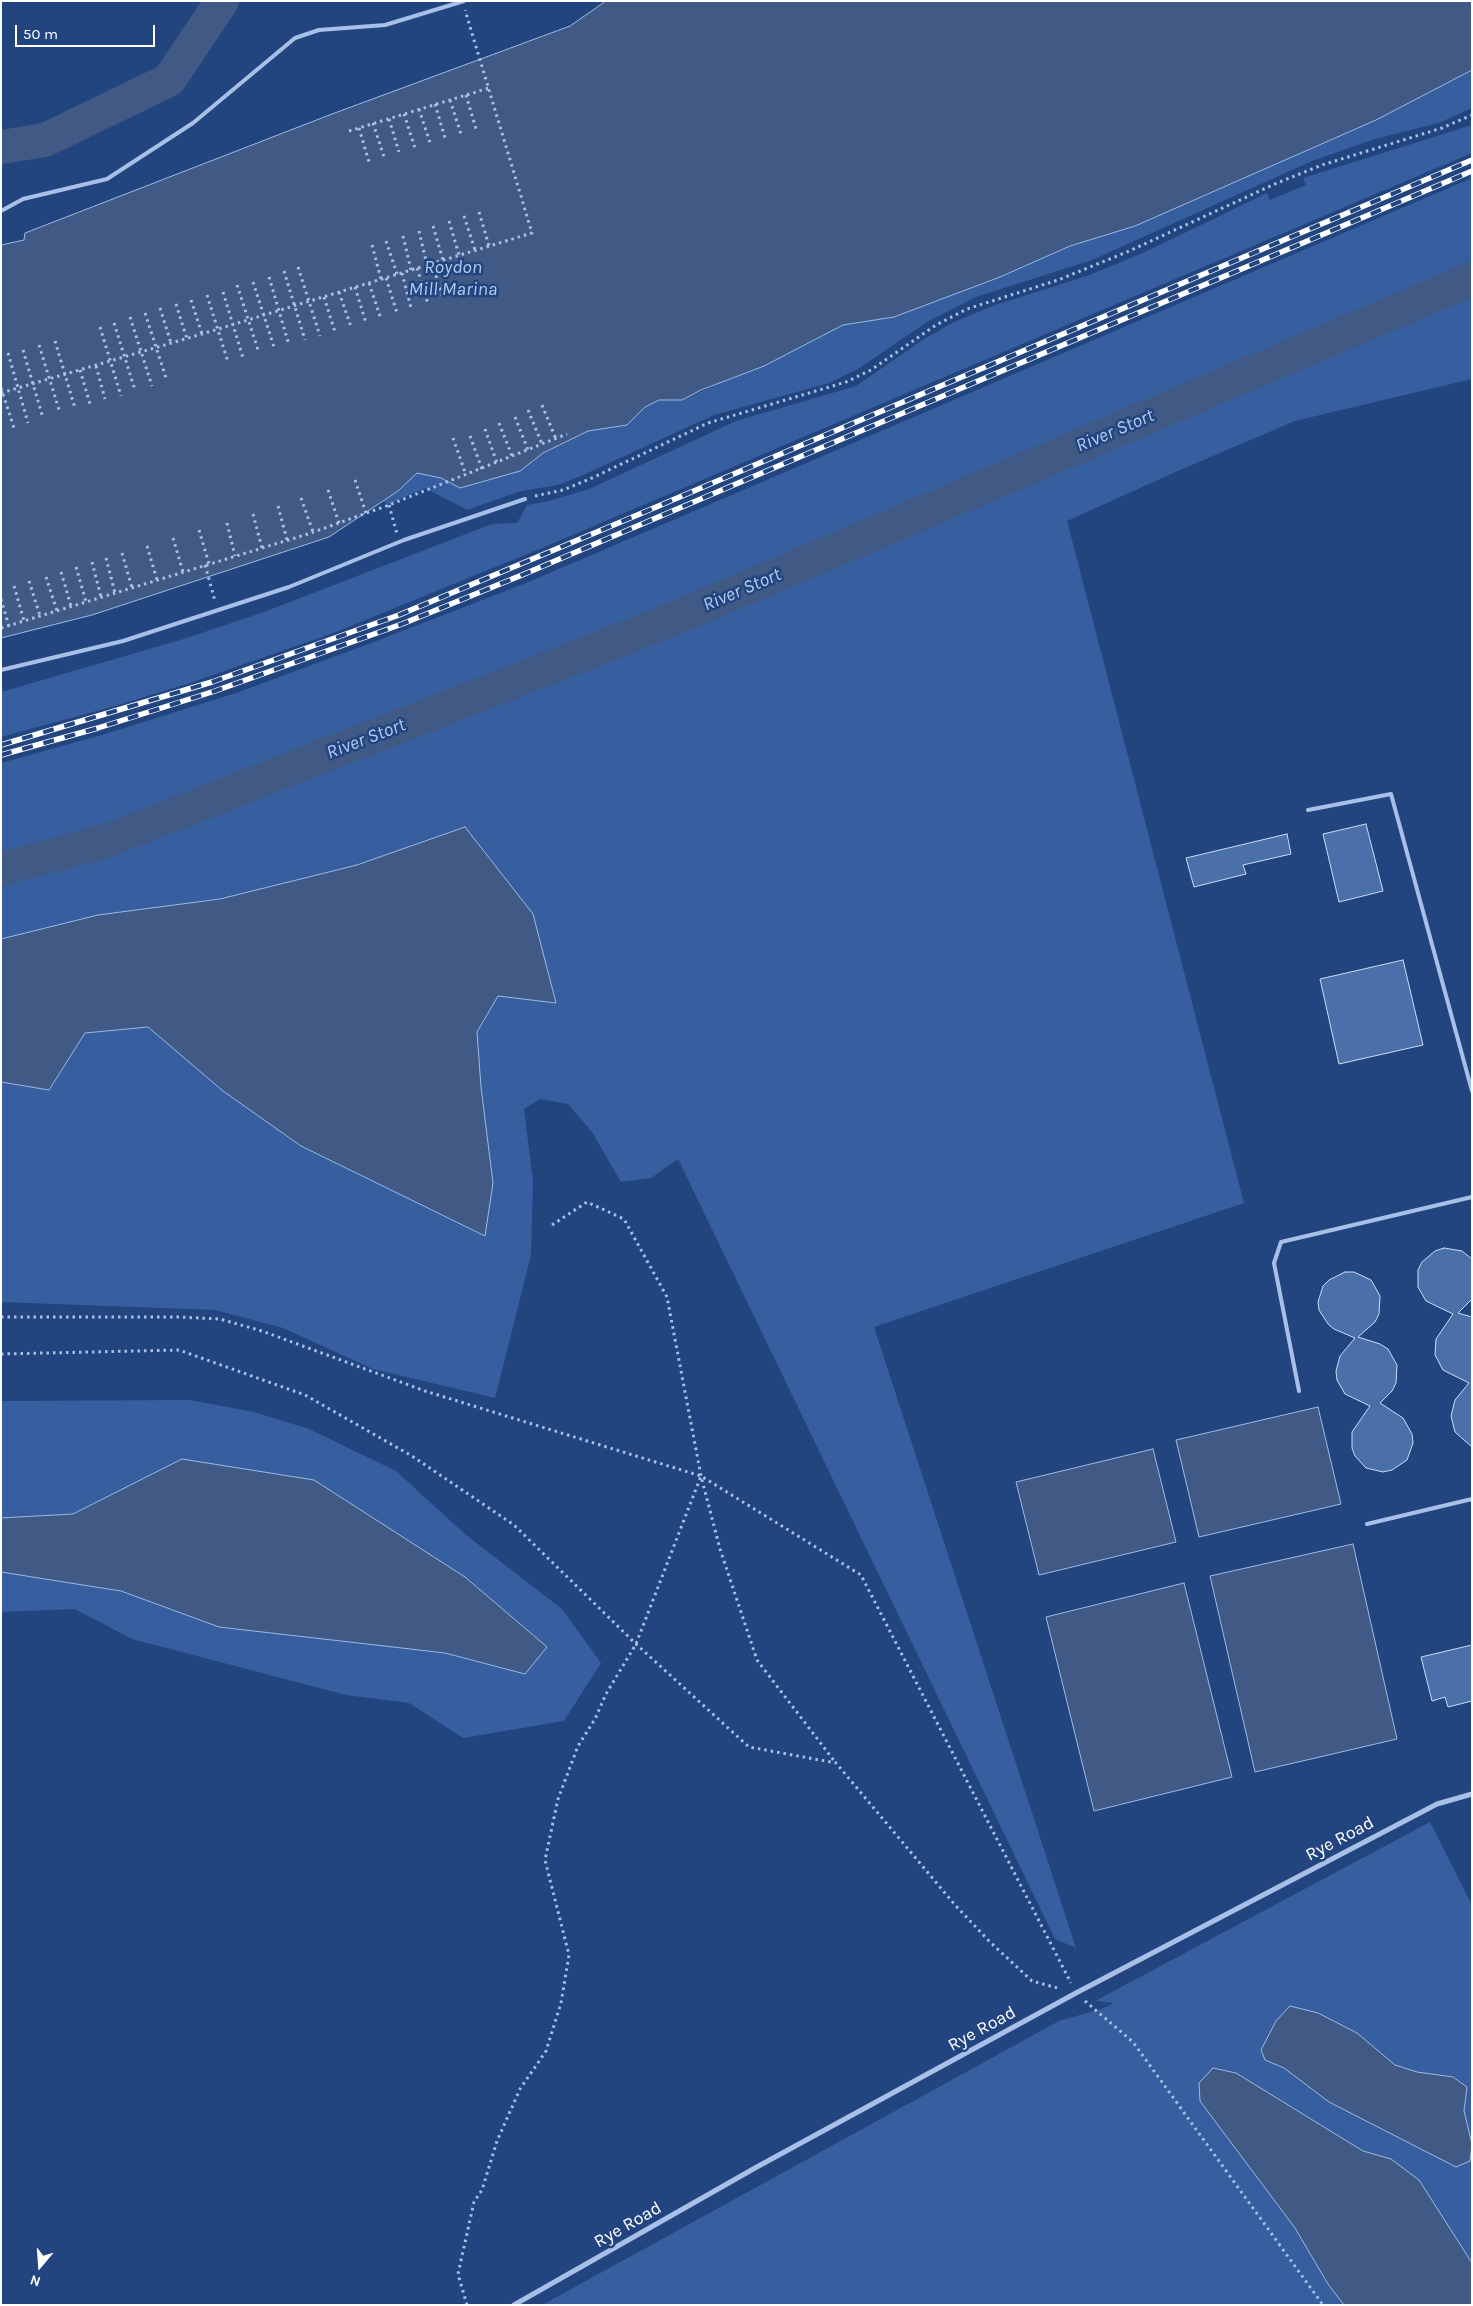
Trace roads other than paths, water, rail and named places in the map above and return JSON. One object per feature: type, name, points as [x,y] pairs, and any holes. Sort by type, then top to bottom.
[{"type":"street","name":"Rye Road","points":[[514,2305],[755,2168],[1076,1993],[1437,1804],[1472,1794]]},
{"type":"lane","points":[[1,211],[22,199],[108,179],[193,123],[295,38],[319,30],[385,25],[463,2]]},
{"type":"lane","points":[[1,670],[123,641],[289,587],[399,542],[525,499]]},
{"type":"lane","points":[[1308,810],[1391,794],[1472,1091]]},
{"type":"lane","points":[[1299,1391],[1274,1263],[1280,1242],[1472,1198]]},
{"type":"lane","points":[[1367,1524],[1472,1499]]},
{"type":"water","name":"Roydon Mill Marina","points":[[606,1],[1472,1],[1472,70],[1376,120],[1135,226],[1070,246],[1000,277],[894,317],[843,325],[764,366],[701,390],[682,400],[659,400],[645,407],[627,425],[588,431],[543,453],[520,471],[460,488],[441,478],[417,473],[398,491],[329,537],[92,615],[1,638],[1,245],[24,240],[25,233],[332,114],[570,26]]},
{"type":"water","points":[[465,827],[533,914],[556,1003],[498,996],[477,1032],[481,1087],[493,1183],[485,1236],[301,1146],[223,1091],[148,1027],[85,1033],[49,1090],[1,1082],[1,939],[98,915],[220,899],[357,865]]},
{"type":"water","points":[[1318,1407],[1341,1504],[1199,1537],[1176,1440]]},
{"type":"water","points":[[1153,1449],[1176,1542],[1039,1575],[1016,1482]]},
{"type":"water","points":[[182,1459],[314,1480],[465,1577],[547,1647],[525,1674],[445,1653],[219,1627],[121,1591],[1,1572],[1,1518],[73,1514]]},
{"type":"water","points":[[1353,1544],[1397,1739],[1255,1772],[1210,1576]]},
{"type":"water","points":[[1184,1583],[1232,1777],[1094,1811],[1046,1617]]},
{"type":"water","points":[[1290,2006],[1318,2013],[1357,2033],[1395,2065],[1417,2072],[1453,2077],[1467,2087],[1464,2111],[1472,2144],[1470,2161],[1456,2167],[1329,2102],[1284,2068],[1265,2060],[1261,2050],[1276,2021]]},
{"type":"water","points":[[1213,2068],[1236,2073],[1363,2151],[1391,2159],[1419,2180],[1472,2263],[1472,2305],[1344,2305],[1328,2284],[1295,2228],[1200,2101],[1199,2083]]},
{"type":"waterway","points":[[1,147],[45,140],[169,80],[222,1]]},
{"type":"waterway","name":"River Stort","points":[[1,869],[106,841],[666,622],[1472,279]]},
{"type":"railway","points":[[1,745],[212,682],[399,615],[1472,160]]},
{"type":"railway","points":[[1,755],[98,728],[215,691],[402,624],[522,575],[1472,171]]}]
